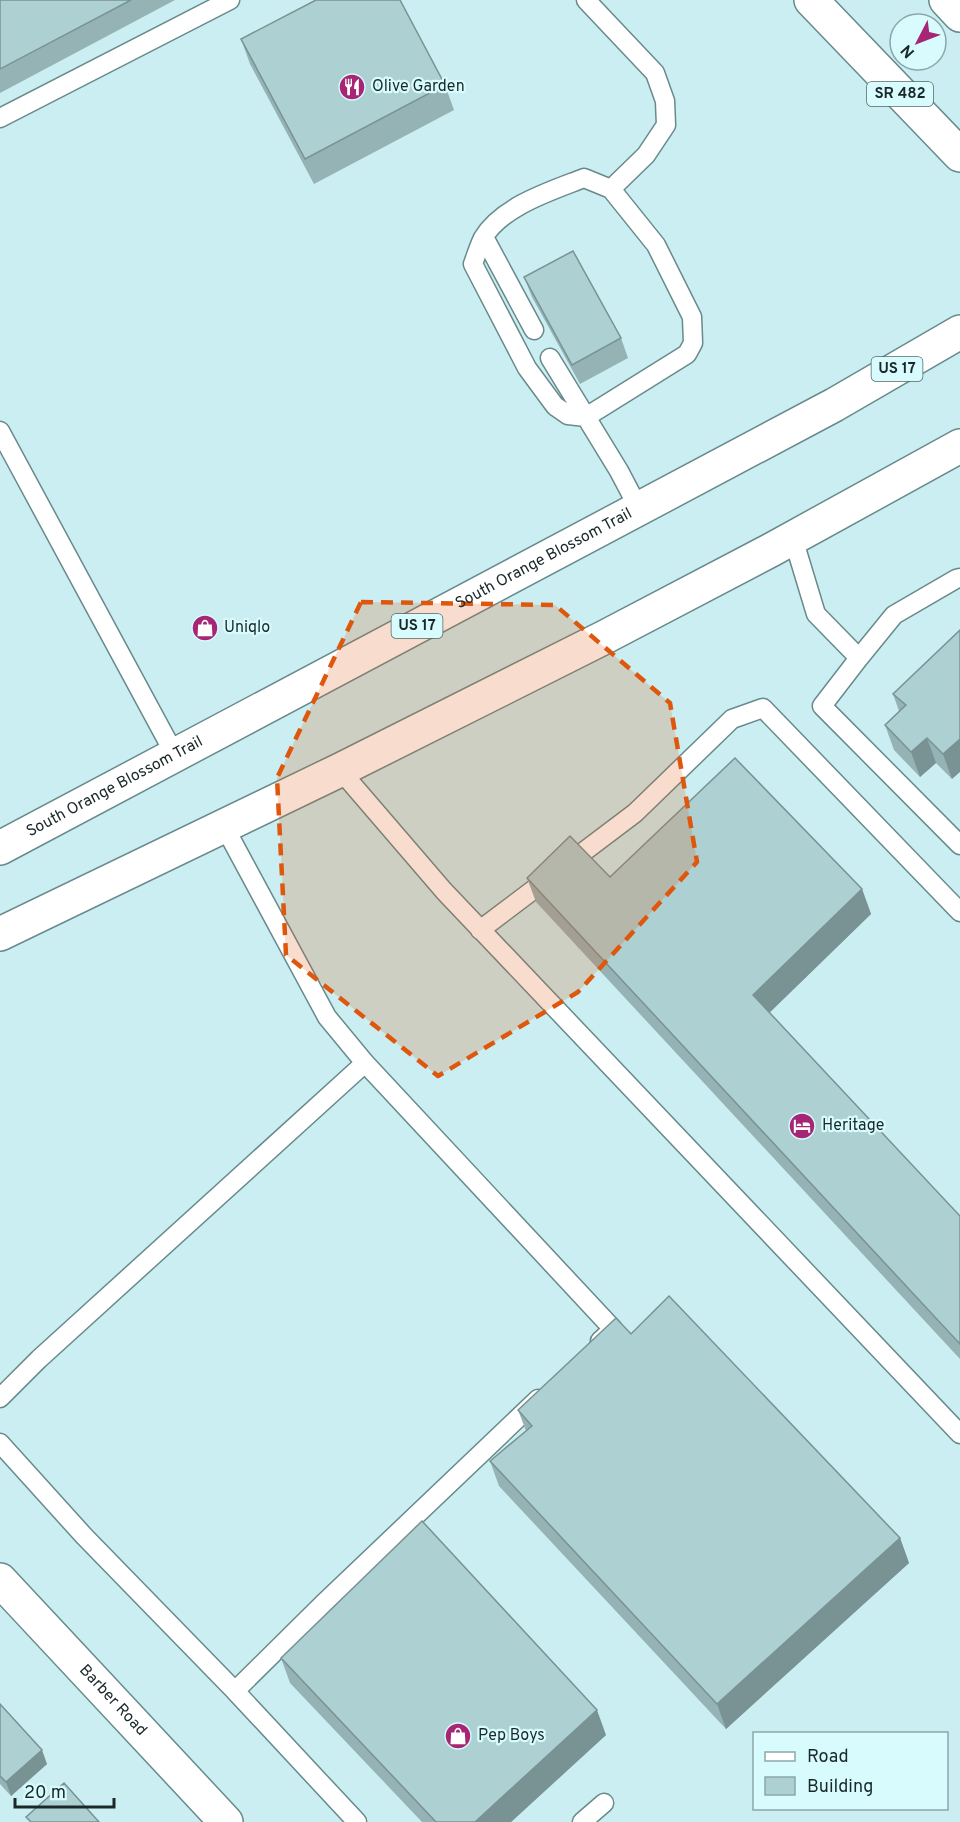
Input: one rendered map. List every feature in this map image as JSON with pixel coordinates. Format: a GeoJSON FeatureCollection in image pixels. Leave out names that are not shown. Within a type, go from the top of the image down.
{"type":"FeatureCollection","features":[{"type":"Feature","properties":{"kind":"main road","name":"SR 482"},"geometry":{"type":"LineString","coordinates":[[811,0],[960,155]]}},
{"type":"Feature","properties":{"kind":"main road"},"geometry":{"type":"LineString","coordinates":[[946,0],[960,15]]}},
{"type":"Feature","properties":{"kind":"main road","name":"South Orange Blossom Trail"},"geometry":{"type":"LineString","coordinates":[[0,848],[834,405],[960,332]]}},
{"type":"Feature","properties":{"kind":"main road"},"geometry":{"type":"LineString","coordinates":[[0,934],[340,770],[605,637],[794,538],[960,446]]}},
{"type":"Feature","properties":{"kind":"main road","name":"Barber Road"},"geometry":{"type":"LineString","coordinates":[[0,1580],[226,1822]]}},
{"type":"Feature","properties":{"kind":"lane"},"geometry":{"type":"LineString","coordinates":[[0,118],[230,0]]}},
{"type":"Feature","properties":{"kind":"lane"},"geometry":{"type":"LineString","coordinates":[[586,0],[655,73],[664,102],[666,125],[646,155],[611,189]]}},
{"type":"Feature","properties":{"kind":"lane"},"geometry":{"type":"LineString","coordinates":[[584,178],[611,189],[656,245],[692,317],[693,343],[687,354],[586,417],[568,415],[555,406],[527,368],[473,264],[484,237],[507,213],[545,193],[584,178]]}},
{"type":"Feature","properties":{"kind":"lane"},"geometry":{"type":"LineString","coordinates":[[484,237],[534,330]]}},
{"type":"Feature","properties":{"kind":"lane"},"geometry":{"type":"LineString","coordinates":[[550,358],[639,509]]}},
{"type":"Feature","properties":{"kind":"lane"},"geometry":{"type":"LineString","coordinates":[[0,431],[175,755]]}},
{"type":"Feature","properties":{"kind":"lane"},"geometry":{"type":"LineString","coordinates":[[794,538],[816,614],[859,658]]}},
{"type":"Feature","properties":{"kind":"lane"},"geometry":{"type":"LineString","coordinates":[[960,578],[894,615],[822,706],[960,844]]}},
{"type":"Feature","properties":{"kind":"lane"},"geometry":{"type":"LineString","coordinates":[[480,930],[635,813],[732,719],[763,708],[960,912]]}},
{"type":"Feature","properties":{"kind":"lane"},"geometry":{"type":"LineString","coordinates":[[340,770],[480,930],[960,1434]]}},
{"type":"Feature","properties":{"kind":"lane"},"geometry":{"type":"LineString","coordinates":[[224,826],[327,1017],[365,1063],[613,1329],[588,1353]]}},
{"type":"Feature","properties":{"kind":"lane"},"geometry":{"type":"LineString","coordinates":[[0,1398],[39,1359],[365,1063]]}},
{"type":"Feature","properties":{"kind":"lane"},"geometry":{"type":"LineString","coordinates":[[236,1691],[324,1603],[554,1384]]}},
{"type":"Feature","properties":{"kind":"lane"},"geometry":{"type":"LineString","coordinates":[[0,1443],[84,1536],[236,1691],[357,1822]]}},
{"type":"Feature","properties":{"kind":"lane"},"geometry":{"type":"LineString","coordinates":[[582,1822],[604,1803]]}},
{"type":"Feature","properties":{"kind":"highlighted area"},"geometry":{"type":"Polygon","coordinates":[[[361,602],[555,605],[670,703],[697,862],[578,992],[438,1076],[286,955],[277,778],[361,602]]]}},
{"type":"Feature","properties":{"kind":"building"},"geometry":{"type":"Polygon","coordinates":[[[0,0],[131,0],[0,69],[0,0]]]}},
{"type":"Feature","properties":{"kind":"building","name":"Olive Garden"},"geometry":{"type":"Polygon","coordinates":[[[316,0],[400,0],[445,85],[305,159],[241,39],[316,0]]]}},
{"type":"Feature","properties":{"kind":"building"},"geometry":{"type":"Polygon","coordinates":[[[573,251],[621,338],[572,365],[524,277],[573,251]]]}},
{"type":"Feature","properties":{"kind":"building"},"geometry":{"type":"Polygon","coordinates":[[[960,630],[960,739],[943,754],[927,738],[911,752],[885,725],[906,705],[893,694],[960,630]]]}},
{"type":"Feature","properties":{"kind":"building","name":"Heritage"},"geometry":{"type":"Polygon","coordinates":[[[735,758],[862,889],[753,995],[960,1216],[960,1344],[527,878],[570,836],[610,877],[735,758]]]}},
{"type":"Feature","properties":{"kind":"building"},"geometry":{"type":"Polygon","coordinates":[[[669,1296],[900,1538],[717,1704],[490,1461],[532,1426],[518,1410],[616,1318],[631,1334],[669,1296]]]}},
{"type":"Feature","properties":{"kind":"building"},"geometry":{"type":"Polygon","coordinates":[[[422,1521],[597,1710],[475,1822],[436,1822],[281,1658],[422,1521]]]}},
{"type":"Feature","properties":{"kind":"building"},"geometry":{"type":"Polygon","coordinates":[[[0,1704],[42,1750],[6,1782],[0,1776],[0,1704]]]}},
{"type":"Feature","properties":{"kind":"building"},"geometry":{"type":"Polygon","coordinates":[[[64,1783],[99,1822],[31,1822],[26,1817],[64,1783]]]}},
{"type":"Feature","properties":{"kind":"place","name":"Olive Garden"},"geometry":{"type":"Point","coordinates":[352,87]}},
{"type":"Feature","properties":{"kind":"place","name":"Uniqlo"},"geometry":{"type":"Point","coordinates":[205,628]}},
{"type":"Feature","properties":{"kind":"place","name":"Heritage"},"geometry":{"type":"Point","coordinates":[802,1126]}},
{"type":"Feature","properties":{"kind":"place","name":"Pep Boys"},"geometry":{"type":"Point","coordinates":[458,1736]}}]}
